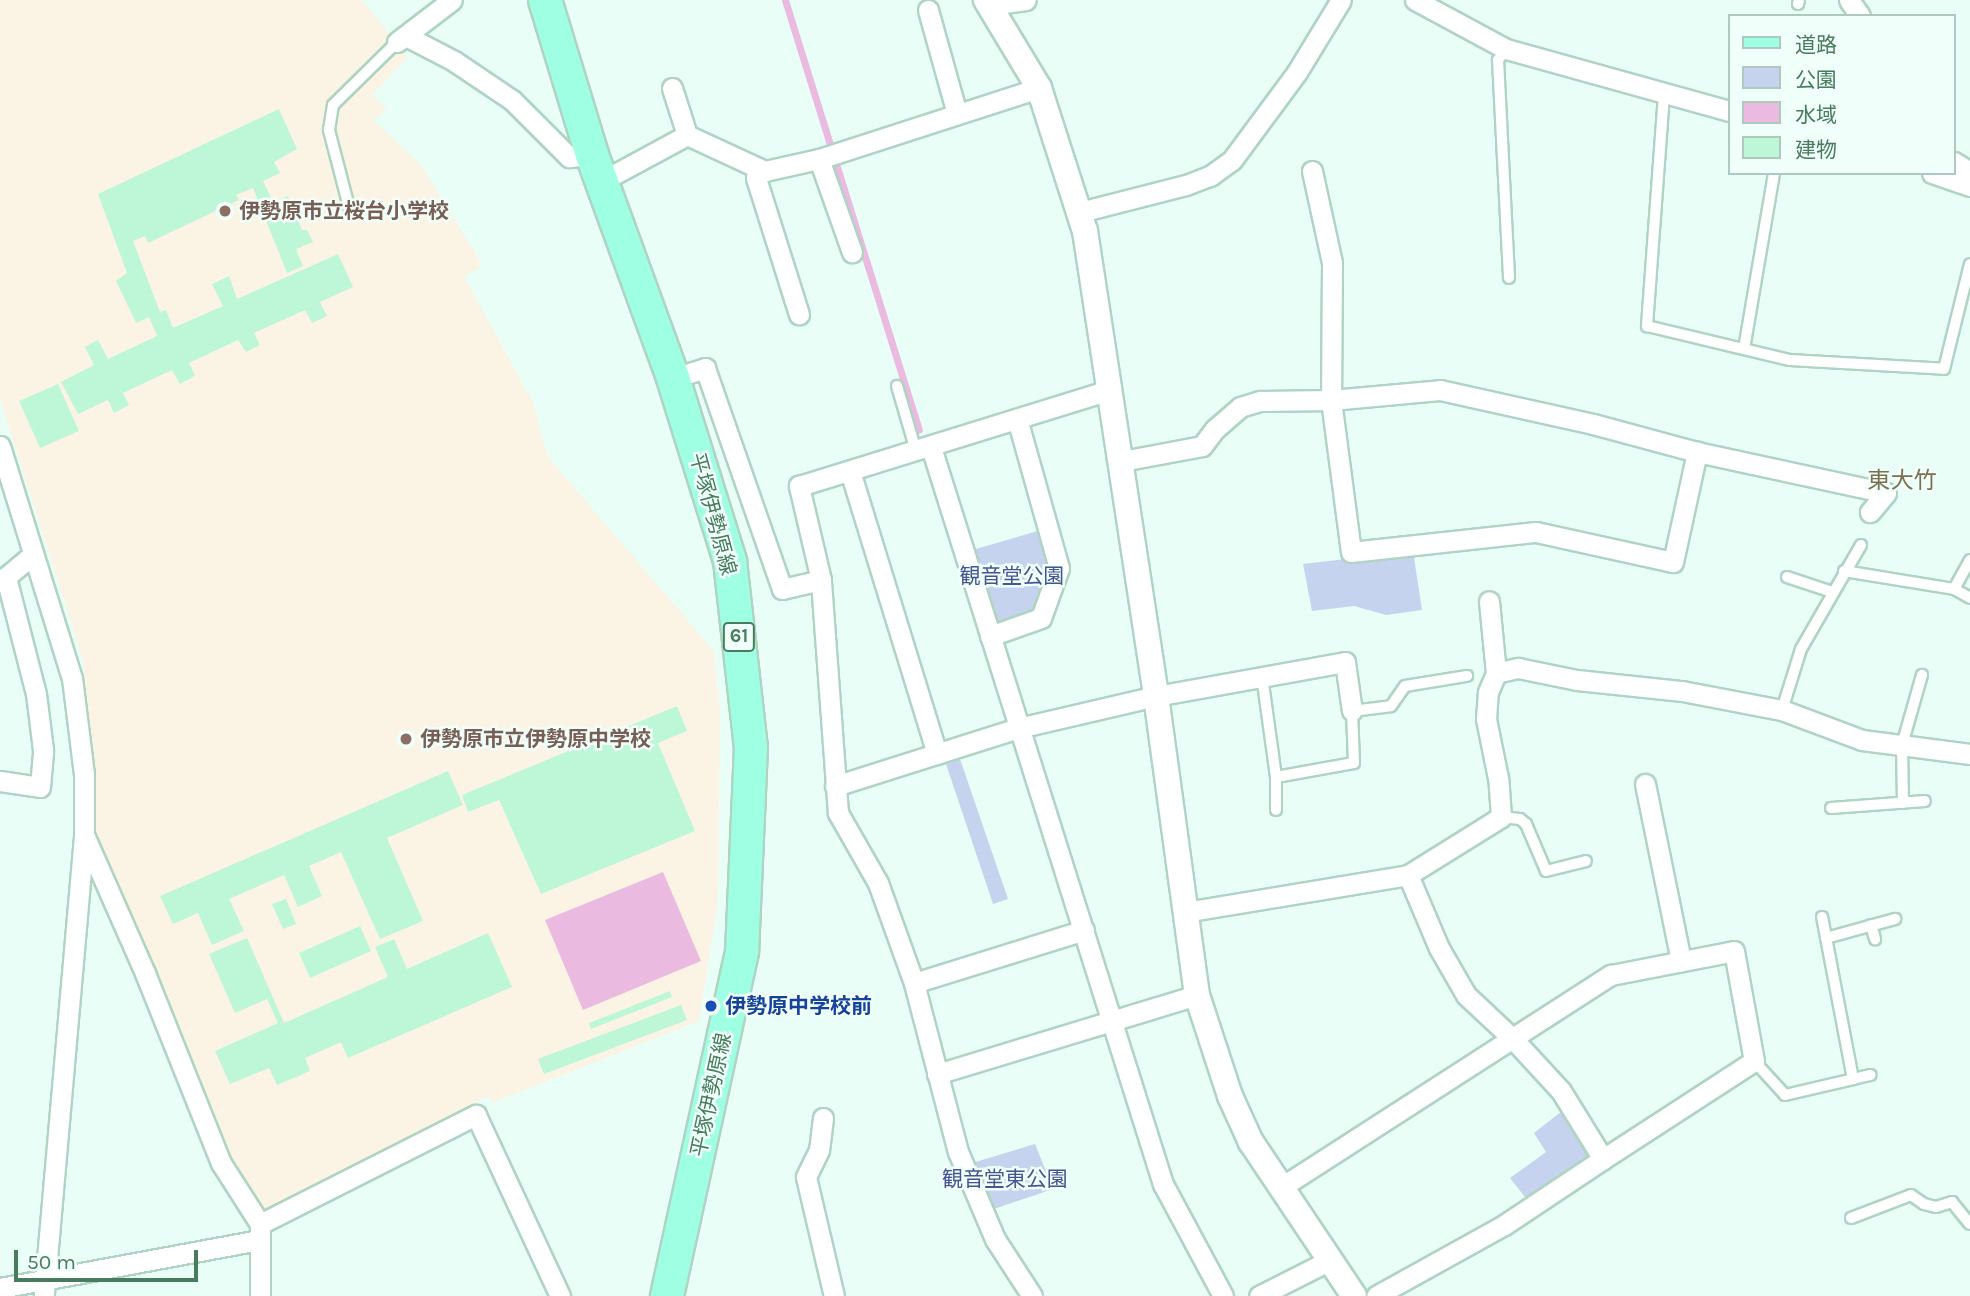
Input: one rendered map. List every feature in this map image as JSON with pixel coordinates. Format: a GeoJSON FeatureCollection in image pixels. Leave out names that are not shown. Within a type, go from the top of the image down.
{"type":"FeatureCollection","features":[{"type":"Feature","properties":{"kind":"main road","name":"平塚伊勢原線"},"geometry":{"type":"LineString","coordinates":[[545,0],[597,168],[673,378],[730,561],[751,747],[742,952],[667,1296]]}},
{"type":"Feature","properties":{"kind":"street"},"geometry":{"type":"LineString","coordinates":[[452,0],[402,39],[454,61],[512,100],[569,157],[597,168],[687,135],[765,172],[819,159],[1040,88]]}},
{"type":"Feature","properties":{"kind":"street"},"geometry":{"type":"LineString","coordinates":[[1026,0],[988,2],[1010,43],[1040,88],[1080,212],[1122,461],[1197,995],[1230,1096],[1251,1142],[1353,1296]]}},
{"type":"Feature","properties":{"kind":"street"},"geometry":{"type":"LineString","coordinates":[[1080,212],[1186,185],[1210,176],[1232,160],[1297,72],[1341,0]]}},
{"type":"Feature","properties":{"kind":"street"},"geometry":{"type":"LineString","coordinates":[[1416,0],[1506,50],[1728,110]]}},
{"type":"Feature","properties":{"kind":"street"},"geometry":{"type":"LineString","coordinates":[[928,10],[957,114]]}},
{"type":"Feature","properties":{"kind":"street"},"geometry":{"type":"LineString","coordinates":[[672,88],[687,135]]}},
{"type":"Feature","properties":{"kind":"street"},"geometry":{"type":"LineString","coordinates":[[819,159],[852,252]]}},
{"type":"Feature","properties":{"kind":"street"},"geometry":{"type":"LineString","coordinates":[[758,168],[756,178],[799,314]]}},
{"type":"Feature","properties":{"kind":"street"},"geometry":{"type":"LineString","coordinates":[[1312,171],[1332,263],[1331,400],[1351,552],[1536,533],[1673,562],[1697,452]]}},
{"type":"Feature","properties":{"kind":"street"},"geometry":{"type":"LineString","coordinates":[[1938,175],[1970,186]]}},
{"type":"Feature","properties":{"kind":"street"},"geometry":{"type":"LineString","coordinates":[[673,378],[705,368],[782,589],[821,580]]}},
{"type":"Feature","properties":{"kind":"street"},"geometry":{"type":"LineString","coordinates":[[1032,1296],[995,1239],[958,1152],[914,982],[878,883],[838,813],[821,580],[799,486],[1110,390]]}},
{"type":"Feature","properties":{"kind":"street"},"geometry":{"type":"LineString","coordinates":[[1122,461],[1202,446],[1215,429],[1240,407],[1260,401],[1331,400],[1440,390],[1592,424],[1697,452],[1886,492],[1870,512]]}},
{"type":"Feature","properties":{"kind":"street"},"geometry":{"type":"LineString","coordinates":[[990,636],[1041,618],[1059,568],[1017,419]]}},
{"type":"Feature","properties":{"kind":"street"},"geometry":{"type":"LineString","coordinates":[[0,446],[72,678],[84,774],[85,836],[44,1289]]}},
{"type":"Feature","properties":{"kind":"street"},"geometry":{"type":"LineString","coordinates":[[924,449],[990,636],[1163,1184],[1223,1296]]}},
{"type":"Feature","properties":{"kind":"street"},"geometry":{"type":"LineString","coordinates":[[850,471],[937,754]]}},
{"type":"Feature","properties":{"kind":"street"},"geometry":{"type":"LineString","coordinates":[[0,781],[40,787],[43,750],[36,694],[6,577],[33,554]]}},
{"type":"Feature","properties":{"kind":"street"},"geometry":{"type":"LineString","coordinates":[[1185,912],[1408,875],[1501,817],[1498,778],[1486,719],[1488,692],[1496,673],[1489,601]]}},
{"type":"Feature","properties":{"kind":"street"},"geometry":{"type":"LineString","coordinates":[[835,786],[1018,728],[1156,696],[1345,662],[1352,711]]}},
{"type":"Feature","properties":{"kind":"street"},"geometry":{"type":"LineString","coordinates":[[1496,673],[1518,668],[1577,680],[1682,691],[1782,710],[1862,740],[1970,754]]}},
{"type":"Feature","properties":{"kind":"street"},"geometry":{"type":"LineString","coordinates":[[1648,788],[1661,832],[1681,961]]}},
{"type":"Feature","properties":{"kind":"street"},"geometry":{"type":"LineString","coordinates":[[85,836],[145,973],[221,1163],[260,1232],[260,1296]]}},
{"type":"Feature","properties":{"kind":"street"},"geometry":{"type":"LineString","coordinates":[[1408,875],[1439,948],[1466,995],[1514,1040],[1561,1091],[1603,1158]]}},
{"type":"Feature","properties":{"kind":"street"},"geometry":{"type":"LineString","coordinates":[[914,982],[1084,930]]}},
{"type":"Feature","properties":{"kind":"street"},"geometry":{"type":"LineString","coordinates":[[1280,1188],[1514,1040],[1611,975],[1734,951],[1754,1061],[1504,1225],[1376,1296]]}},
{"type":"Feature","properties":{"kind":"street"},"geometry":{"type":"LineString","coordinates":[[937,1073],[1197,995]]}},
{"type":"Feature","properties":{"kind":"street"},"geometry":{"type":"LineString","coordinates":[[0,1288],[44,1289],[260,1232],[476,1115],[560,1296]]}},
{"type":"Feature","properties":{"kind":"street"},"geometry":{"type":"LineString","coordinates":[[823,1118],[819,1150],[806,1177],[834,1296]]}},
{"type":"Feature","properties":{"kind":"street"},"geometry":{"type":"LineString","coordinates":[[1259,1296],[1328,1261]]}},
{"type":"Feature","properties":{"kind":"lane"},"geometry":{"type":"LineString","coordinates":[[349,207],[329,130],[333,105],[402,39]]}},
{"type":"Feature","properties":{"kind":"lane"},"geometry":{"type":"LineString","coordinates":[[1506,50],[1498,60],[1509,278]]}},
{"type":"Feature","properties":{"kind":"lane"},"geometry":{"type":"LineString","coordinates":[[1664,94],[1647,326],[1790,360],[1944,369],[1970,264]]}},
{"type":"Feature","properties":{"kind":"lane"},"geometry":{"type":"LineString","coordinates":[[1744,349],[1774,175]]}},
{"type":"Feature","properties":{"kind":"lane"},"geometry":{"type":"LineString","coordinates":[[897,386],[924,449]]}},
{"type":"Feature","properties":{"kind":"lane"},"geometry":{"type":"LineString","coordinates":[[1782,710],[1801,649],[1861,545]]}},
{"type":"Feature","properties":{"kind":"lane"},"geometry":{"type":"LineString","coordinates":[[1954,589],[1970,560]]}},
{"type":"Feature","properties":{"kind":"lane"},"geometry":{"type":"LineString","coordinates":[[1844,571],[1954,589],[1970,598]]}},
{"type":"Feature","properties":{"kind":"lane"},"geometry":{"type":"LineString","coordinates":[[1787,577],[1832,592]]}},
{"type":"Feature","properties":{"kind":"lane"},"geometry":{"type":"LineString","coordinates":[[1903,803],[1902,746],[1922,675]]}},
{"type":"Feature","properties":{"kind":"lane"},"geometry":{"type":"LineString","coordinates":[[1261,676],[1276,777],[1276,810]]}},
{"type":"Feature","properties":{"kind":"lane"},"geometry":{"type":"LineString","coordinates":[[1276,777],[1354,763],[1352,711],[1391,706],[1405,686],[1467,676]]}},
{"type":"Feature","properties":{"kind":"lane"},"geometry":{"type":"LineString","coordinates":[[1831,808],[1925,802]]}},
{"type":"Feature","properties":{"kind":"lane"},"geometry":{"type":"LineString","coordinates":[[1501,817],[1520,819],[1526,824],[1546,871],[1586,861]]}},
{"type":"Feature","properties":{"kind":"lane"},"geometry":{"type":"LineString","coordinates":[[1822,917],[1853,1079]]}},
{"type":"Feature","properties":{"kind":"lane"},"geometry":{"type":"LineString","coordinates":[[1826,938],[1895,919]]}},
{"type":"Feature","properties":{"kind":"lane"},"geometry":{"type":"LineString","coordinates":[[1871,925],[1875,939]]}},
{"type":"Feature","properties":{"kind":"lane"},"geometry":{"type":"LineString","coordinates":[[1754,1061],[1785,1095],[1871,1075]]}},
{"type":"Feature","properties":{"kind":"lane"},"geometry":{"type":"LineString","coordinates":[[1851,1218],[1911,1195],[1924,1204],[1936,1207],[1952,1202],[1970,1224]]}},
{"type":"Feature","properties":{"kind":"shaded area","name":"伊勢原市立伊勢原中学校"},"geometry":{"type":"Polygon","coordinates":[[[0,0],[362,0],[408,57],[372,95],[387,110],[373,120],[420,164],[479,259],[480,268],[464,276],[533,403],[548,457],[714,651],[720,709],[718,903],[699,1021],[492,1103],[488,1096],[279,1209],[267,1211],[254,1203],[233,1171],[93,835],[94,770],[83,660],[0,399],[0,0]]]}},
{"type":"Feature","properties":{"kind":"green space","name":"観音堂公園"},"geometry":{"type":"Polygon","coordinates":[[[1041,530],[1052,564],[1036,614],[1000,624],[991,621],[969,551],[1041,530]]]}},
{"type":"Feature","properties":{"kind":"green space"},"geometry":{"type":"Polygon","coordinates":[[[1413,551],[1422,610],[1386,615],[1354,606],[1312,611],[1303,564],[1413,551]]]}},
{"type":"Feature","properties":{"kind":"green space"},"geometry":{"type":"Polygon","coordinates":[[[960,759],[1008,899],[993,904],[946,764],[960,759]]]}},
{"type":"Feature","properties":{"kind":"green space"},"geometry":{"type":"Polygon","coordinates":[[[1562,1111],[1589,1158],[1528,1201],[1510,1178],[1546,1152],[1534,1133],[1562,1111]]]}},
{"type":"Feature","properties":{"kind":"green space","name":"観音堂東公園"},"geometry":{"type":"Polygon","coordinates":[[[1035,1144],[1053,1189],[991,1210],[972,1163],[1035,1144]]]}},
{"type":"Feature","properties":{"kind":"water"},"geometry":{"type":"Polygon","coordinates":[[[663,872],[701,961],[583,1010],[545,920],[663,872]]]}},
{"type":"Feature","properties":{"kind":"building"},"geometry":{"type":"Polygon","coordinates":[[[279,109],[297,149],[274,162],[280,173],[263,181],[273,202],[288,196],[302,230],[307,230],[313,242],[296,249],[303,266],[287,273],[253,188],[236,195],[239,200],[148,243],[145,236],[133,241],[160,312],[166,310],[173,328],[223,306],[212,284],[229,276],[237,299],[338,254],[353,287],[320,302],[327,316],[312,323],[305,310],[254,333],[260,345],[246,352],[238,340],[189,363],[195,376],[180,384],[172,370],[123,393],[129,405],[114,413],[108,400],[78,414],[61,382],[94,365],[85,347],[98,340],[108,359],[157,336],[149,317],[136,323],[116,281],[127,273],[98,194],[279,109]]]}},
{"type":"Feature","properties":{"kind":"building"},"geometry":{"type":"Polygon","coordinates":[[[58,384],[79,431],[40,448],[19,401],[58,384]]]}},
{"type":"Feature","properties":{"kind":"building"},"geometry":{"type":"Polygon","coordinates":[[[677,706],[687,731],[658,743],[695,831],[541,894],[499,800],[468,812],[462,795],[677,706]]]}},
{"type":"Feature","properties":{"kind":"building"},"geometry":{"type":"Polygon","coordinates":[[[448,771],[463,805],[387,838],[423,921],[380,939],[341,852],[309,866],[322,896],[298,907],[284,875],[229,899],[244,931],[212,945],[198,913],[173,924],[160,896],[448,771]]]}},
{"type":"Feature","properties":{"kind":"building"},"geometry":{"type":"Polygon","coordinates":[[[286,899],[296,924],[283,929],[272,904],[286,899]]]}},
{"type":"Feature","properties":{"kind":"building"},"geometry":{"type":"Polygon","coordinates":[[[360,926],[371,951],[310,978],[299,953],[360,926]]]}},
{"type":"Feature","properties":{"kind":"building"},"geometry":{"type":"Polygon","coordinates":[[[488,933],[512,987],[348,1058],[341,1042],[305,1058],[310,1071],[277,1085],[269,1068],[230,1084],[215,1051],[278,1023],[267,999],[235,1013],[209,954],[247,938],[284,1023],[388,977],[375,947],[394,939],[407,969],[488,933]]]}},
{"type":"Feature","properties":{"kind":"building"},"geometry":{"type":"Polygon","coordinates":[[[670,991],[672,997],[591,1029],[589,1023],[670,991]]]}},
{"type":"Feature","properties":{"kind":"building"},"geometry":{"type":"Polygon","coordinates":[[[681,1005],[687,1020],[544,1074],[538,1059],[681,1005]]]}},
{"type":"Feature","properties":{"kind":"waterway"},"geometry":{"type":"LineString","coordinates":[[785,0],[919,430]]}},
{"type":"Feature","properties":{"kind":"place","name":"伊勢原市立桜台小学校"},"geometry":{"type":"Point","coordinates":[225,211]}},
{"type":"Feature","properties":{"kind":"place","name":"伊勢原市立伊勢原中学校"},"geometry":{"type":"Point","coordinates":[406,739]}},
{"type":"Feature","properties":{"kind":"place","name":"伊勢原中学校前"},"geometry":{"type":"Point","coordinates":[711,1006]}},
{"type":"Feature","properties":{"kind":"district","name":"東大竹"},"geometry":{"type":"Point","coordinates":[1902,481]}}]}
